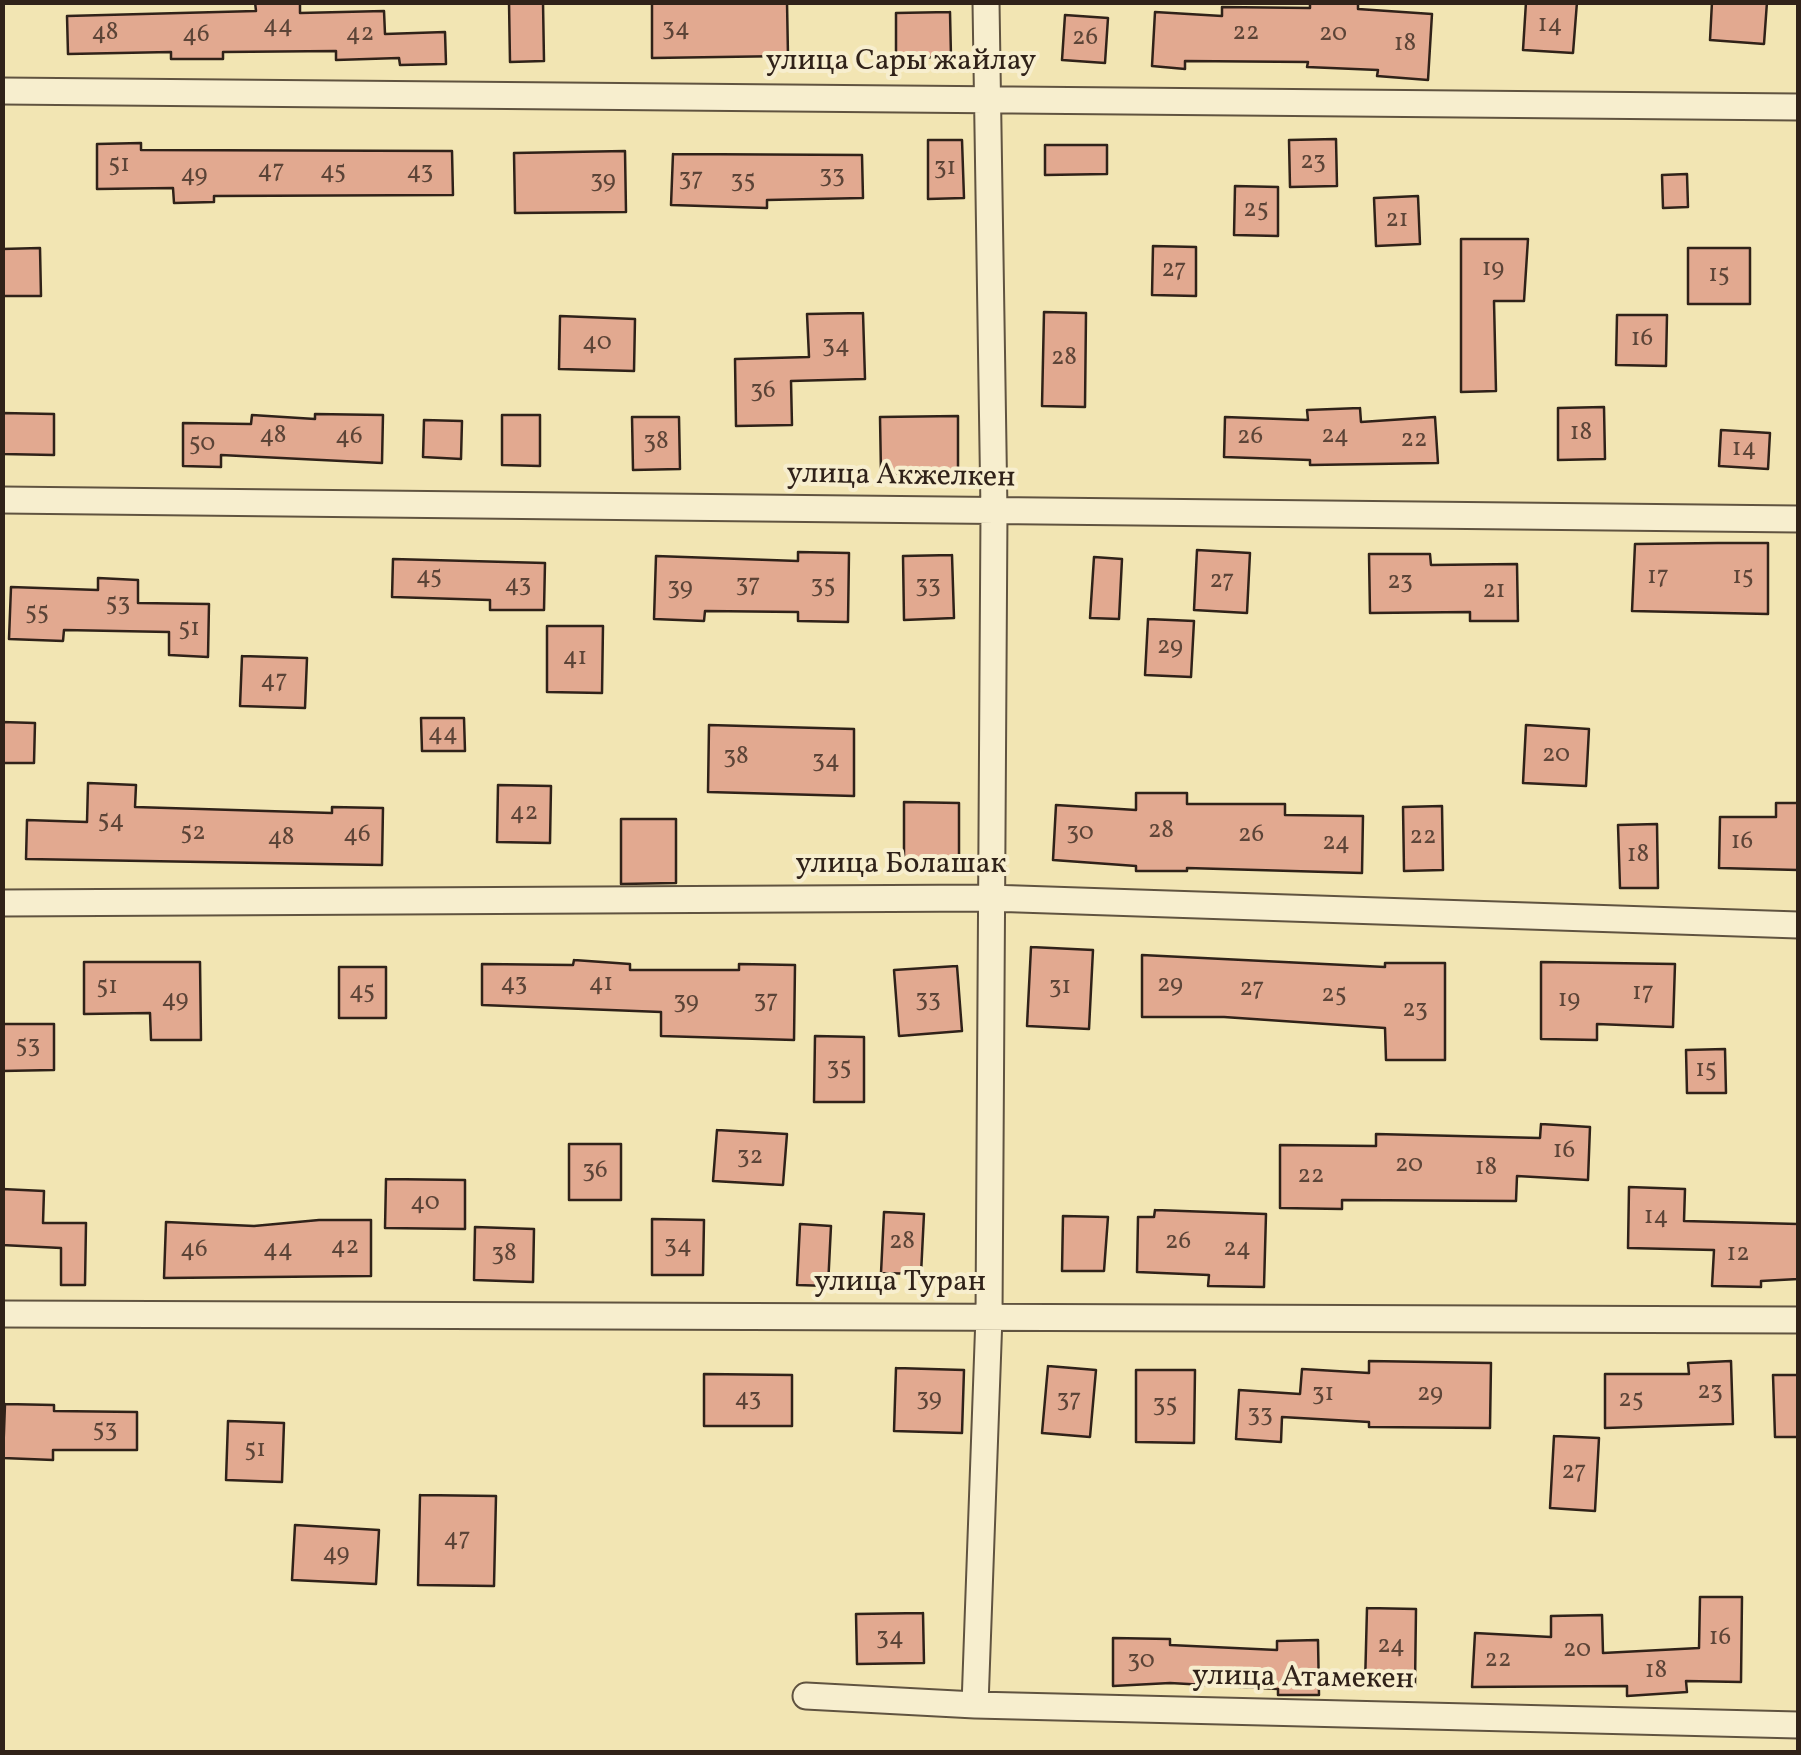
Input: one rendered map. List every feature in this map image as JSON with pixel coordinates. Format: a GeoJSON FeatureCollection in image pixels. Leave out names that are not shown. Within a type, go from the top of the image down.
{"type":"FeatureCollection","features":[{"type":"Feature","properties":{"kind":"street"},"geometry":{"type":"LineString","coordinates":[[975,1705],[988,1316],[994,511],[986,2]]}},
{"type":"Feature","properties":{"kind":"street","name":"улица Сары жайлау"},"geometry":{"type":"LineString","coordinates":[[2,91],[988,96],[1798,106]]}},
{"type":"Feature","properties":{"kind":"street","name":"улица Акжелкен"},"geometry":{"type":"LineString","coordinates":[[2,500],[1798,519]]}},
{"type":"Feature","properties":{"kind":"street","name":"улица Болашак"},"geometry":{"type":"LineString","coordinates":[[2,903],[990,898],[1798,925]]}},
{"type":"Feature","properties":{"kind":"street","name":"улица Туран"},"geometry":{"type":"LineString","coordinates":[[2,1314],[1798,1320]]}},
{"type":"Feature","properties":{"kind":"street","name":"улица Атамекен"},"geometry":{"type":"LineString","coordinates":[[806,1696],[975,1705],[1798,1725]]}},
{"type":"Feature","properties":{"kind":"building"},"geometry":{"type":"Polygon","coordinates":[[[255,2],[300,2],[300,13],[384,11],[385,34],[445,32],[446,64],[400,65],[399,58],[336,60],[336,51],[223,52],[223,59],[171,59],[171,52],[68,54],[67,16],[256,11],[255,2]]]}},
{"type":"Feature","properties":{"kind":"building"},"geometry":{"type":"Polygon","coordinates":[[[509,2],[543,2],[544,61],[510,62],[509,2]]]}},
{"type":"Feature","properties":{"kind":"building"},"geometry":{"type":"Polygon","coordinates":[[[652,2],[787,2],[788,56],[652,58],[652,2]]]}},
{"type":"Feature","properties":{"kind":"building"},"geometry":{"type":"Polygon","coordinates":[[[1310,2],[1358,2],[1358,9],[1432,14],[1428,80],[1377,76],[1378,70],[1307,67],[1308,62],[1185,61],[1185,69],[1152,66],[1155,12],[1222,16],[1222,7],[1310,8],[1310,2]]]}},
{"type":"Feature","properties":{"kind":"building"},"geometry":{"type":"Polygon","coordinates":[[[1526,2],[1577,2],[1573,53],[1523,50],[1526,2]]]}},
{"type":"Feature","properties":{"kind":"building"},"geometry":{"type":"Polygon","coordinates":[[[1712,2],[1767,2],[1764,44],[1710,40],[1712,2]]]}},
{"type":"Feature","properties":{"kind":"building"},"geometry":{"type":"Polygon","coordinates":[[[950,12],[951,57],[896,58],[896,13],[950,12]]]}},
{"type":"Feature","properties":{"kind":"building"},"geometry":{"type":"Polygon","coordinates":[[[1065,15],[1108,18],[1105,63],[1062,60],[1065,15]]]}},
{"type":"Feature","properties":{"kind":"building"},"geometry":{"type":"Polygon","coordinates":[[[1336,139],[1337,186],[1290,187],[1289,140],[1336,139]]]}},
{"type":"Feature","properties":{"kind":"building"},"geometry":{"type":"Polygon","coordinates":[[[928,140],[962,140],[964,198],[928,199],[928,140]]]}},
{"type":"Feature","properties":{"kind":"building"},"geometry":{"type":"Polygon","coordinates":[[[141,143],[141,150],[452,151],[453,195],[214,196],[214,202],[174,203],[173,188],[97,189],[97,144],[141,143]]]}},
{"type":"Feature","properties":{"kind":"building"},"geometry":{"type":"Polygon","coordinates":[[[1045,145],[1107,145],[1107,174],[1045,175],[1045,145]]]}},
{"type":"Feature","properties":{"kind":"building"},"geometry":{"type":"Polygon","coordinates":[[[625,151],[626,212],[515,213],[514,153],[625,151]]]}},
{"type":"Feature","properties":{"kind":"building"},"geometry":{"type":"Polygon","coordinates":[[[673,154],[862,155],[863,198],[767,200],[767,208],[671,205],[673,154]]]}},
{"type":"Feature","properties":{"kind":"building"},"geometry":{"type":"Polygon","coordinates":[[[1687,174],[1688,207],[1663,208],[1662,175],[1687,174]]]}},
{"type":"Feature","properties":{"kind":"building"},"geometry":{"type":"Polygon","coordinates":[[[1235,186],[1278,187],[1278,236],[1234,235],[1235,186]]]}},
{"type":"Feature","properties":{"kind":"building"},"geometry":{"type":"Polygon","coordinates":[[[1418,196],[1420,244],[1376,246],[1374,198],[1418,196]]]}},
{"type":"Feature","properties":{"kind":"building"},"geometry":{"type":"Polygon","coordinates":[[[1461,239],[1528,239],[1524,301],[1494,301],[1496,391],[1461,392],[1461,239]]]}},
{"type":"Feature","properties":{"kind":"building"},"geometry":{"type":"Polygon","coordinates":[[[1153,246],[1196,247],[1196,296],[1152,295],[1153,246]]]}},
{"type":"Feature","properties":{"kind":"building"},"geometry":{"type":"Polygon","coordinates":[[[40,248],[41,296],[2,296],[2,249],[40,248]]]}},
{"type":"Feature","properties":{"kind":"building"},"geometry":{"type":"Polygon","coordinates":[[[1688,248],[1750,248],[1750,304],[1688,304],[1688,248]]]}},
{"type":"Feature","properties":{"kind":"building"},"geometry":{"type":"Polygon","coordinates":[[[1044,312],[1086,313],[1085,407],[1042,406],[1044,312]]]}},
{"type":"Feature","properties":{"kind":"building"},"geometry":{"type":"Polygon","coordinates":[[[863,313],[865,379],[791,381],[792,425],[736,426],[735,359],[809,357],[807,314],[863,313]]]}},
{"type":"Feature","properties":{"kind":"building"},"geometry":{"type":"Polygon","coordinates":[[[1617,315],[1667,315],[1666,366],[1616,365],[1617,315]]]}},
{"type":"Feature","properties":{"kind":"building"},"geometry":{"type":"Polygon","coordinates":[[[560,316],[635,319],[634,371],[559,369],[560,316]]]}},
{"type":"Feature","properties":{"kind":"building"},"geometry":{"type":"Polygon","coordinates":[[[1604,407],[1605,459],[1558,460],[1558,408],[1604,407]]]}},
{"type":"Feature","properties":{"kind":"building"},"geometry":{"type":"Polygon","coordinates":[[[1360,408],[1361,422],[1435,417],[1438,463],[1310,465],[1310,460],[1224,457],[1225,417],[1308,420],[1307,410],[1360,408]]]}},
{"type":"Feature","properties":{"kind":"building"},"geometry":{"type":"Polygon","coordinates":[[[2,413],[54,414],[54,455],[2,454],[2,413]]]}},
{"type":"Feature","properties":{"kind":"building"},"geometry":{"type":"Polygon","coordinates":[[[315,414],[383,415],[382,463],[221,455],[221,467],[183,466],[183,423],[251,424],[252,415],[315,419],[315,414]]]}},
{"type":"Feature","properties":{"kind":"building"},"geometry":{"type":"Polygon","coordinates":[[[502,415],[540,415],[540,466],[502,465],[502,415]]]}},
{"type":"Feature","properties":{"kind":"building"},"geometry":{"type":"Polygon","coordinates":[[[958,416],[958,474],[881,474],[880,417],[958,416]]]}},
{"type":"Feature","properties":{"kind":"building"},"geometry":{"type":"Polygon","coordinates":[[[632,417],[679,417],[680,469],[633,470],[632,417]]]}},
{"type":"Feature","properties":{"kind":"building"},"geometry":{"type":"Polygon","coordinates":[[[424,420],[462,421],[461,459],[423,457],[424,420]]]}},
{"type":"Feature","properties":{"kind":"building"},"geometry":{"type":"Polygon","coordinates":[[[1721,430],[1770,433],[1768,469],[1719,466],[1721,430]]]}},
{"type":"Feature","properties":{"kind":"building"},"geometry":{"type":"Polygon","coordinates":[[[1768,543],[1768,614],[1632,611],[1635,544],[1768,543]]]}},
{"type":"Feature","properties":{"kind":"building"},"geometry":{"type":"Polygon","coordinates":[[[1197,550],[1250,553],[1247,613],[1194,610],[1197,550]]]}},
{"type":"Feature","properties":{"kind":"building"},"geometry":{"type":"Polygon","coordinates":[[[798,552],[849,553],[848,622],[798,621],[798,612],[705,611],[704,621],[654,619],[656,556],[798,561],[798,552]]]}},
{"type":"Feature","properties":{"kind":"building"},"geometry":{"type":"Polygon","coordinates":[[[1369,554],[1430,554],[1431,565],[1517,564],[1518,621],[1470,621],[1470,612],[1370,613],[1369,554]]]}},
{"type":"Feature","properties":{"kind":"building"},"geometry":{"type":"Polygon","coordinates":[[[952,555],[954,618],[904,620],[903,556],[952,555]]]}},
{"type":"Feature","properties":{"kind":"building"},"geometry":{"type":"Polygon","coordinates":[[[1094,557],[1122,559],[1119,619],[1090,618],[1094,557]]]}},
{"type":"Feature","properties":{"kind":"building"},"geometry":{"type":"Polygon","coordinates":[[[393,559],[545,563],[544,610],[490,610],[490,600],[392,597],[393,559]]]}},
{"type":"Feature","properties":{"kind":"building"},"geometry":{"type":"Polygon","coordinates":[[[98,578],[138,580],[138,603],[209,604],[208,657],[169,655],[169,632],[64,630],[63,641],[9,639],[11,587],[98,590],[98,578]]]}},
{"type":"Feature","properties":{"kind":"building"},"geometry":{"type":"Polygon","coordinates":[[[1148,619],[1194,621],[1191,677],[1145,675],[1148,619]]]}},
{"type":"Feature","properties":{"kind":"building"},"geometry":{"type":"Polygon","coordinates":[[[547,626],[603,626],[602,693],[547,692],[547,626]]]}},
{"type":"Feature","properties":{"kind":"building"},"geometry":{"type":"Polygon","coordinates":[[[242,656],[307,658],[305,708],[240,706],[242,656]]]}},
{"type":"Feature","properties":{"kind":"building"},"geometry":{"type":"Polygon","coordinates":[[[421,718],[464,718],[465,751],[422,751],[421,718]]]}},
{"type":"Feature","properties":{"kind":"building"},"geometry":{"type":"Polygon","coordinates":[[[2,722],[35,723],[34,763],[2,763],[2,722]]]}},
{"type":"Feature","properties":{"kind":"building"},"geometry":{"type":"Polygon","coordinates":[[[709,725],[854,729],[854,796],[708,792],[709,725]]]}},
{"type":"Feature","properties":{"kind":"building"},"geometry":{"type":"Polygon","coordinates":[[[1526,725],[1589,729],[1586,786],[1523,783],[1526,725]]]}},
{"type":"Feature","properties":{"kind":"building"},"geometry":{"type":"Polygon","coordinates":[[[88,783],[136,785],[135,807],[332,813],[332,807],[383,808],[382,865],[26,859],[27,820],[87,822],[88,783]]]}},
{"type":"Feature","properties":{"kind":"building"},"geometry":{"type":"Polygon","coordinates":[[[498,785],[551,786],[550,843],[497,842],[498,785]]]}},
{"type":"Feature","properties":{"kind":"building"},"geometry":{"type":"Polygon","coordinates":[[[1136,793],[1187,793],[1187,804],[1285,804],[1285,815],[1363,816],[1362,873],[1187,868],[1136,871],[1136,866],[1053,860],[1056,805],[1136,810],[1136,793]]]}},
{"type":"Feature","properties":{"kind":"building"},"geometry":{"type":"Polygon","coordinates":[[[904,802],[959,803],[959,870],[904,869],[904,802]]]}},
{"type":"Feature","properties":{"kind":"building"},"geometry":{"type":"Polygon","coordinates":[[[1776,803],[1798,803],[1798,870],[1719,868],[1720,817],[1776,817],[1776,803]]]}},
{"type":"Feature","properties":{"kind":"building"},"geometry":{"type":"Polygon","coordinates":[[[1442,806],[1443,870],[1404,871],[1403,807],[1442,806]]]}},
{"type":"Feature","properties":{"kind":"building"},"geometry":{"type":"Polygon","coordinates":[[[621,819],[676,819],[676,883],[621,884],[621,819]]]}},
{"type":"Feature","properties":{"kind":"building"},"geometry":{"type":"Polygon","coordinates":[[[1657,824],[1658,888],[1620,888],[1618,825],[1657,824]]]}},
{"type":"Feature","properties":{"kind":"building"},"geometry":{"type":"Polygon","coordinates":[[[1031,947],[1093,950],[1089,1029],[1027,1026],[1031,947]]]}},
{"type":"Feature","properties":{"kind":"building"},"geometry":{"type":"Polygon","coordinates":[[[1142,955],[1385,967],[1385,963],[1445,963],[1445,1060],[1386,1060],[1385,1028],[1224,1017],[1142,1017],[1142,955]]]}},
{"type":"Feature","properties":{"kind":"building"},"geometry":{"type":"Polygon","coordinates":[[[574,960],[630,964],[630,970],[739,970],[739,964],[795,965],[794,1040],[661,1036],[661,1012],[482,1005],[482,964],[573,965],[574,960]]]}},
{"type":"Feature","properties":{"kind":"building"},"geometry":{"type":"Polygon","coordinates":[[[84,962],[200,962],[201,1040],[151,1040],[150,1013],[84,1014],[84,962]]]}},
{"type":"Feature","properties":{"kind":"building"},"geometry":{"type":"Polygon","coordinates":[[[1541,962],[1675,964],[1673,1027],[1597,1024],[1597,1040],[1541,1039],[1541,962]]]}},
{"type":"Feature","properties":{"kind":"building"},"geometry":{"type":"Polygon","coordinates":[[[957,966],[962,1031],[899,1036],[894,970],[957,966]]]}},
{"type":"Feature","properties":{"kind":"building"},"geometry":{"type":"Polygon","coordinates":[[[339,967],[386,967],[386,1018],[339,1018],[339,967]]]}},
{"type":"Feature","properties":{"kind":"building"},"geometry":{"type":"Polygon","coordinates":[[[2,1024],[54,1024],[54,1070],[2,1071],[2,1024]]]}},
{"type":"Feature","properties":{"kind":"building"},"geometry":{"type":"Polygon","coordinates":[[[815,1036],[864,1037],[864,1102],[814,1102],[815,1036]]]}},
{"type":"Feature","properties":{"kind":"building"},"geometry":{"type":"Polygon","coordinates":[[[1725,1049],[1726,1093],[1687,1093],[1686,1050],[1725,1049]]]}},
{"type":"Feature","properties":{"kind":"building"},"geometry":{"type":"Polygon","coordinates":[[[1541,1124],[1590,1127],[1588,1180],[1517,1176],[1516,1201],[1342,1200],[1342,1209],[1280,1208],[1280,1145],[1376,1146],[1376,1134],[1540,1138],[1541,1124]]]}},
{"type":"Feature","properties":{"kind":"building"},"geometry":{"type":"Polygon","coordinates":[[[717,1130],[787,1134],[783,1185],[713,1181],[717,1130]]]}},
{"type":"Feature","properties":{"kind":"building"},"geometry":{"type":"Polygon","coordinates":[[[569,1144],[621,1144],[621,1200],[569,1200],[569,1144]]]}},
{"type":"Feature","properties":{"kind":"building"},"geometry":{"type":"Polygon","coordinates":[[[386,1179],[465,1180],[465,1229],[385,1228],[386,1179]]]}},
{"type":"Feature","properties":{"kind":"building"},"geometry":{"type":"Polygon","coordinates":[[[1629,1187],[1685,1189],[1684,1221],[1798,1224],[1798,1279],[1761,1281],[1761,1287],[1712,1286],[1714,1250],[1628,1248],[1629,1187]]]}},
{"type":"Feature","properties":{"kind":"building"},"geometry":{"type":"Polygon","coordinates":[[[2,1189],[44,1191],[43,1223],[86,1223],[85,1285],[61,1285],[61,1248],[2,1245],[2,1189]]]}},
{"type":"Feature","properties":{"kind":"building"},"geometry":{"type":"Polygon","coordinates":[[[1155,1210],[1266,1214],[1264,1287],[1208,1286],[1209,1275],[1137,1272],[1138,1217],[1154,1217],[1155,1210]]]}},
{"type":"Feature","properties":{"kind":"building"},"geometry":{"type":"Polygon","coordinates":[[[884,1212],[924,1214],[921,1274],[881,1273],[884,1212]]]}},
{"type":"Feature","properties":{"kind":"building"},"geometry":{"type":"Polygon","coordinates":[[[1063,1216],[1108,1217],[1104,1271],[1062,1271],[1063,1216]]]}},
{"type":"Feature","properties":{"kind":"building"},"geometry":{"type":"Polygon","coordinates":[[[652,1219],[704,1220],[703,1275],[652,1275],[652,1219]]]}},
{"type":"Feature","properties":{"kind":"building"},"geometry":{"type":"Polygon","coordinates":[[[371,1220],[371,1276],[164,1278],[166,1222],[254,1226],[371,1220]]]}},
{"type":"Feature","properties":{"kind":"building"},"geometry":{"type":"Polygon","coordinates":[[[800,1224],[831,1226],[828,1286],[797,1285],[800,1224]]]}},
{"type":"Feature","properties":{"kind":"building"},"geometry":{"type":"Polygon","coordinates":[[[475,1227],[534,1229],[533,1282],[474,1280],[475,1227]]]}},
{"type":"Feature","properties":{"kind":"building"},"geometry":{"type":"Polygon","coordinates":[[[1369,1361],[1491,1363],[1490,1428],[1369,1427],[1369,1422],[1282,1417],[1281,1442],[1236,1439],[1239,1390],[1300,1394],[1302,1369],[1369,1373],[1369,1361]]]}},
{"type":"Feature","properties":{"kind":"building"},"geometry":{"type":"Polygon","coordinates":[[[1731,1361],[1733,1424],[1605,1428],[1605,1374],[1689,1374],[1688,1363],[1731,1361]]]}},
{"type":"Feature","properties":{"kind":"building"},"geometry":{"type":"Polygon","coordinates":[[[1048,1366],[1096,1370],[1090,1437],[1042,1433],[1048,1366]]]}},
{"type":"Feature","properties":{"kind":"building"},"geometry":{"type":"Polygon","coordinates":[[[896,1368],[964,1370],[962,1433],[894,1431],[896,1368]]]}},
{"type":"Feature","properties":{"kind":"building"},"geometry":{"type":"Polygon","coordinates":[[[1136,1370],[1195,1370],[1194,1443],[1136,1442],[1136,1370]]]}},
{"type":"Feature","properties":{"kind":"building"},"geometry":{"type":"Polygon","coordinates":[[[704,1374],[792,1375],[792,1426],[704,1426],[704,1374]]]}},
{"type":"Feature","properties":{"kind":"building"},"geometry":{"type":"Polygon","coordinates":[[[1773,1375],[1798,1375],[1798,1437],[1775,1437],[1773,1375]]]}},
{"type":"Feature","properties":{"kind":"building"},"geometry":{"type":"Polygon","coordinates":[[[5,1404],[54,1405],[54,1411],[137,1412],[137,1450],[53,1450],[53,1460],[3,1458],[5,1404]]]}},
{"type":"Feature","properties":{"kind":"building"},"geometry":{"type":"Polygon","coordinates":[[[228,1421],[284,1423],[282,1482],[226,1480],[228,1421]]]}},
{"type":"Feature","properties":{"kind":"building"},"geometry":{"type":"Polygon","coordinates":[[[1554,1436],[1599,1438],[1595,1511],[1550,1508],[1554,1436]]]}},
{"type":"Feature","properties":{"kind":"building"},"geometry":{"type":"Polygon","coordinates":[[[420,1495],[496,1496],[494,1586],[418,1585],[420,1495]]]}},
{"type":"Feature","properties":{"kind":"building"},"geometry":{"type":"Polygon","coordinates":[[[295,1525],[379,1530],[376,1584],[292,1580],[295,1525]]]}},
{"type":"Feature","properties":{"kind":"building"},"geometry":{"type":"Polygon","coordinates":[[[1700,1597],[1742,1597],[1741,1682],[1686,1681],[1687,1692],[1627,1696],[1627,1686],[1472,1687],[1475,1633],[1551,1637],[1551,1616],[1602,1615],[1603,1653],[1699,1648],[1700,1597]]]}},
{"type":"Feature","properties":{"kind":"building"},"geometry":{"type":"Polygon","coordinates":[[[1367,1608],[1416,1609],[1415,1686],[1365,1685],[1367,1608]]]}},
{"type":"Feature","properties":{"kind":"building"},"geometry":{"type":"Polygon","coordinates":[[[923,1613],[924,1663],[857,1664],[856,1614],[923,1613]]]}},
{"type":"Feature","properties":{"kind":"building"},"geometry":{"type":"Polygon","coordinates":[[[1113,1638],[1170,1639],[1170,1645],[1277,1650],[1277,1641],[1318,1640],[1319,1695],[1278,1695],[1278,1689],[1170,1683],[1113,1686],[1113,1638]]]}}]}
